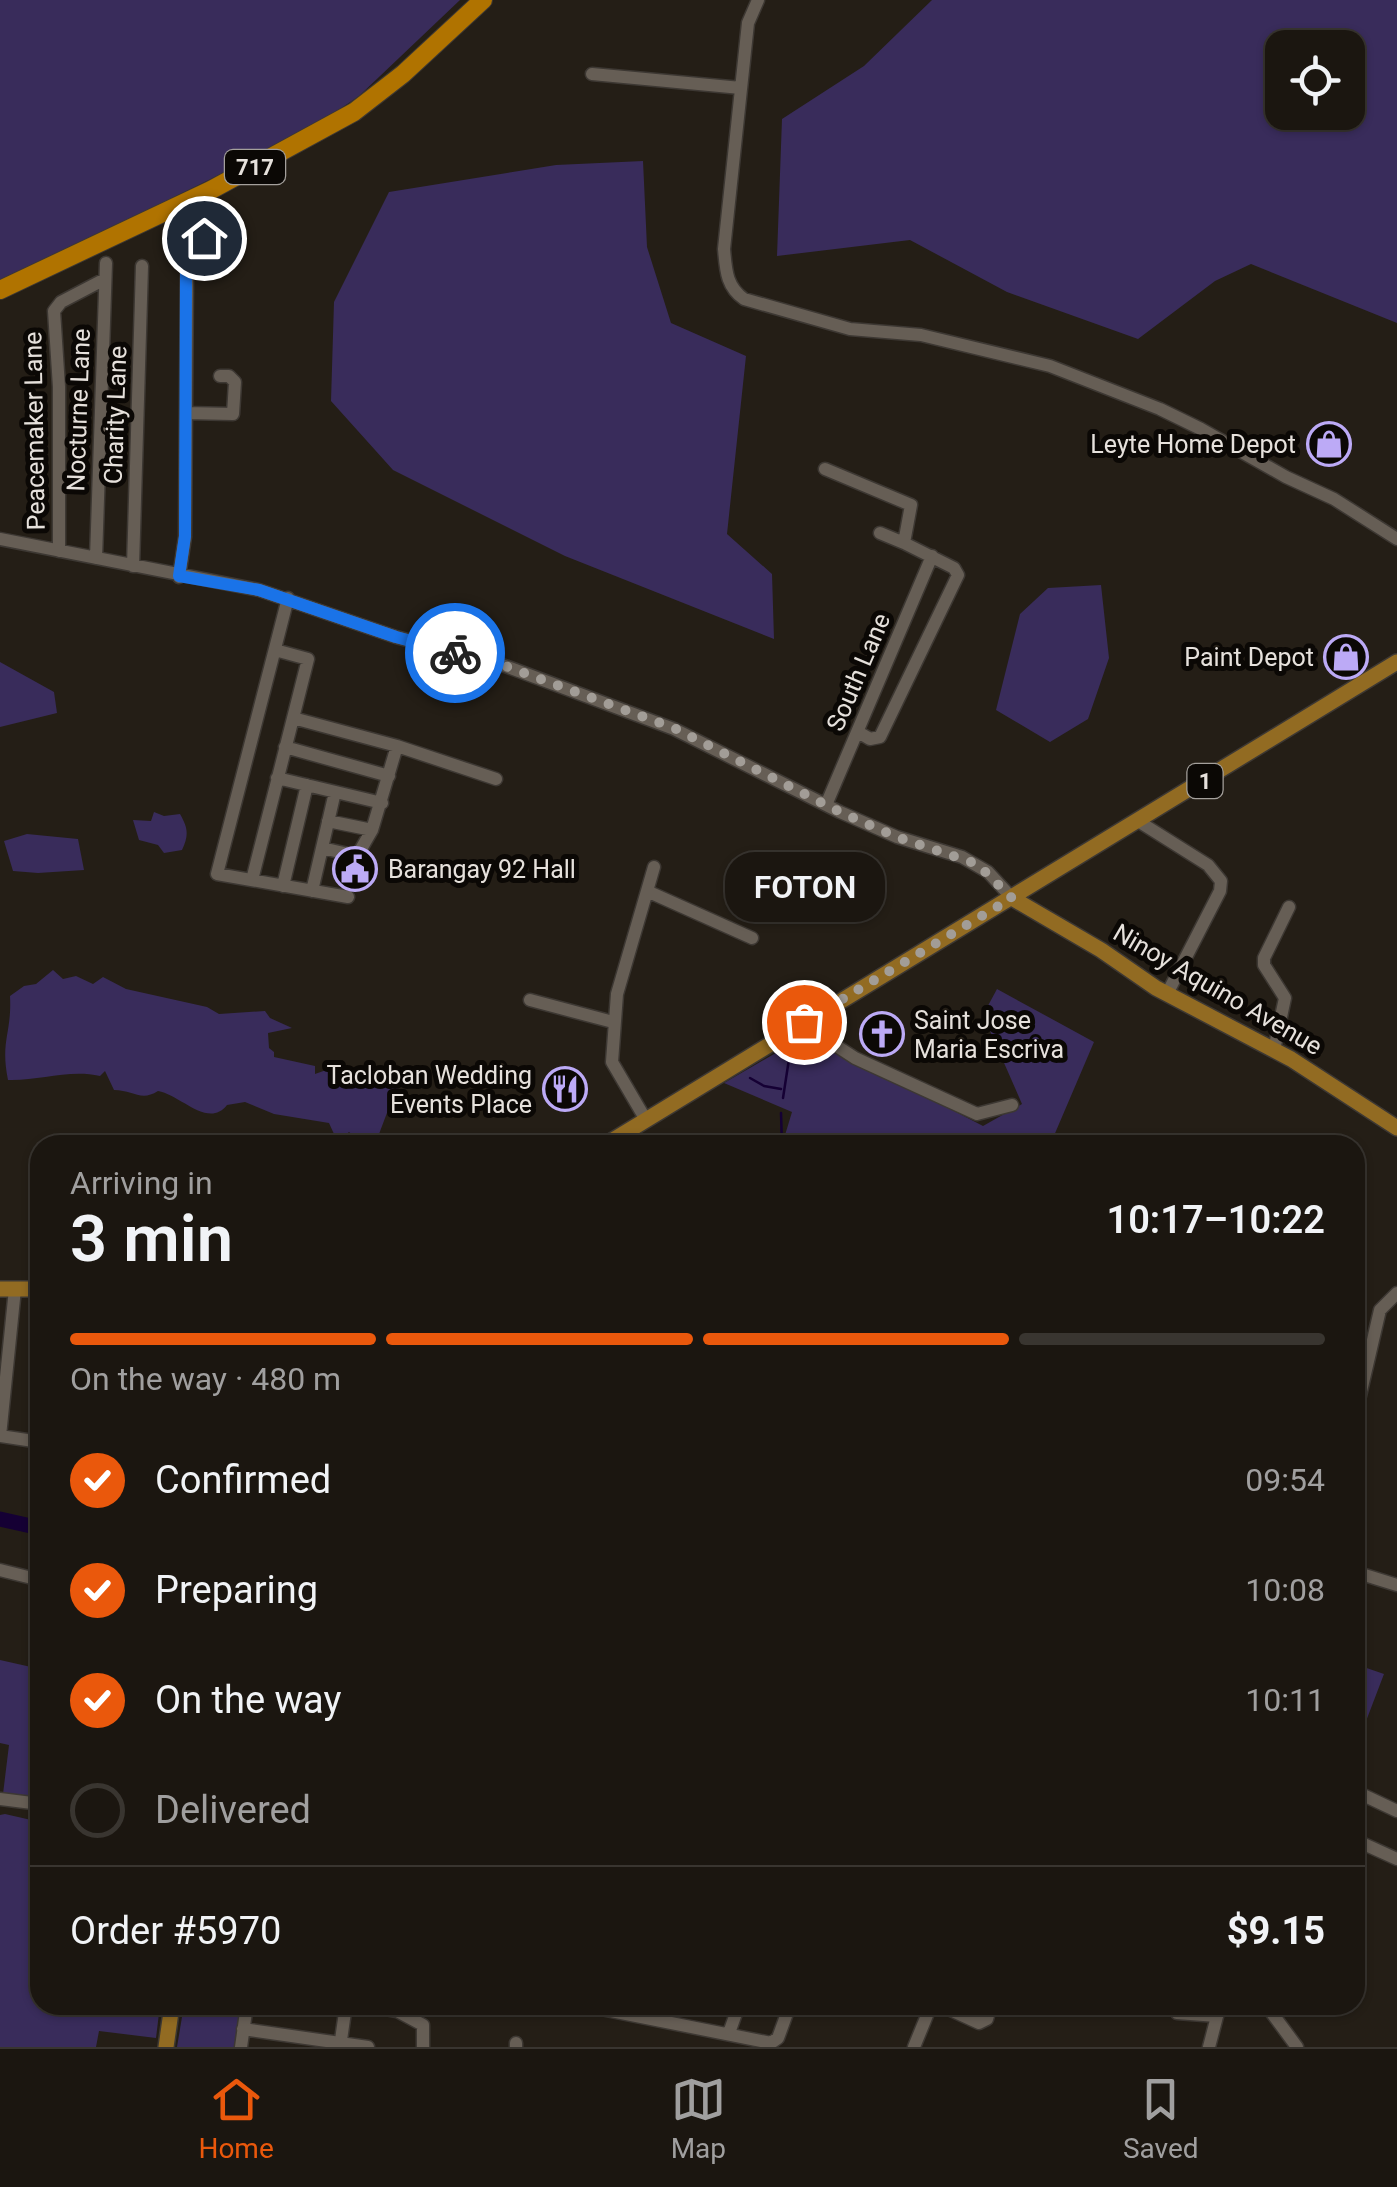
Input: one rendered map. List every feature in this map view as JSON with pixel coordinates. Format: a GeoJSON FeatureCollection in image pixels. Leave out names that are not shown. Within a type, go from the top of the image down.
{"type":"FeatureCollection","features":[{"type":"Feature","properties":{"kind":"highway","name":"717"},"geometry":{"type":"LineString","coordinates":[[0,290],[223,183],[354,112],[483,0]]}},
{"type":"Feature","properties":{"kind":"main road","name":"1"},"geometry":{"type":"LineString","coordinates":[[621,1135],[1397,662]]}},
{"type":"Feature","properties":{"kind":"main road","name":"Ninoy Aquino Avenue"},"geometry":{"type":"LineString","coordinates":[[1012,898],[1167,994],[1274,1050],[1397,1128]]}},
{"type":"Feature","properties":{"kind":"main road"},"geometry":{"type":"LineString","coordinates":[[980,918],[1044,916]]}},
{"type":"Feature","properties":{"kind":"main road"},"geometry":{"type":"LineString","coordinates":[[166,2047],[171,2015]]}},
{"type":"Feature","properties":{"kind":"street"},"geometry":{"type":"LineString","coordinates":[[758,0],[748,23],[724,249],[726,278],[734,292],[744,299],[850,328],[921,335],[1050,366],[1187,422],[1334,500],[1397,539]]}},
{"type":"Feature","properties":{"kind":"street"},"geometry":{"type":"LineString","coordinates":[[592,74],[741,88]]}},
{"type":"Feature","properties":{"kind":"street"},"geometry":{"type":"LineString","coordinates":[[179,576],[185,536],[186,269],[188,255],[204,238]]}},
{"type":"Feature","properties":{"kind":"street","name":"Nocturne Lane"},"geometry":{"type":"LineString","coordinates":[[96,558],[106,263]]}},
{"type":"Feature","properties":{"kind":"street","name":"Charity Lane"},"geometry":{"type":"LineString","coordinates":[[133,566],[142,266]]}},
{"type":"Feature","properties":{"kind":"street","name":"Peacemaker Lane"},"geometry":{"type":"LineString","coordinates":[[59,551],[54,311],[61,302],[105,279]]}},
{"type":"Feature","properties":{"kind":"street"},"geometry":{"type":"LineString","coordinates":[[186,413],[234,414],[234,382],[229,376],[220,376]]}},
{"type":"Feature","properties":{"kind":"street"},"geometry":{"type":"LineString","coordinates":[[825,469],[912,505],[904,543]]}},
{"type":"Feature","properties":{"kind":"street"},"geometry":{"type":"LineString","coordinates":[[858,732],[870,739],[880,736],[957,571],[880,533]]}},
{"type":"Feature","properties":{"kind":"street"},"geometry":{"type":"LineString","coordinates":[[0,539],[259,590],[396,637],[505,666],[674,728],[897,837],[977,864],[1012,898]]}},
{"type":"Feature","properties":{"kind":"street","name":"South Lane"},"geometry":{"type":"LineString","coordinates":[[826,804],[932,556]]}},
{"type":"Feature","properties":{"kind":"street"},"geometry":{"type":"LineString","coordinates":[[288,598],[217,874],[348,897]]}},
{"type":"Feature","properties":{"kind":"street"},"geometry":{"type":"LineString","coordinates":[[252,880],[308,658],[275,650]]}},
{"type":"Feature","properties":{"kind":"street"},"geometry":{"type":"LineString","coordinates":[[292,718],[397,746],[496,779]]}},
{"type":"Feature","properties":{"kind":"street"},"geometry":{"type":"LineString","coordinates":[[285,746],[389,776]]}},
{"type":"Feature","properties":{"kind":"street"},"geometry":{"type":"LineString","coordinates":[[322,848],[357,856],[382,803],[397,746]]}},
{"type":"Feature","properties":{"kind":"street"},"geometry":{"type":"LineString","coordinates":[[277,778],[382,803]]}},
{"type":"Feature","properties":{"kind":"street"},"geometry":{"type":"LineString","coordinates":[[283,886],[307,785]]}},
{"type":"Feature","properties":{"kind":"street"},"geometry":{"type":"LineString","coordinates":[[312,891],[335,792]]}},
{"type":"Feature","properties":{"kind":"street"},"geometry":{"type":"LineString","coordinates":[[328,821],[372,830]]}},
{"type":"Feature","properties":{"kind":"street"},"geometry":{"type":"LineString","coordinates":[[1138,821],[1208,866],[1222,881],[1167,994]]}},
{"type":"Feature","properties":{"kind":"street"},"geometry":{"type":"LineString","coordinates":[[646,1120],[612,1062],[613,1022],[617,994],[654,867]]}},
{"type":"Feature","properties":{"kind":"street"},"geometry":{"type":"LineString","coordinates":[[649,892],[752,938]]}},
{"type":"Feature","properties":{"kind":"street"},"geometry":{"type":"LineString","coordinates":[[1274,1050],[1285,998],[1264,965],[1264,958],[1288,907]]}},
{"type":"Feature","properties":{"kind":"street"},"geometry":{"type":"LineString","coordinates":[[530,1000],[613,1022]]}},
{"type":"Feature","properties":{"kind":"street"},"geometry":{"type":"LineString","coordinates":[[813,1017],[832,1043],[856,1058],[977,1114],[1012,1105]]}},
{"type":"Feature","properties":{"kind":"street"},"geometry":{"type":"LineString","coordinates":[[8,1289],[0,1436],[30,1440]]}},
{"type":"Feature","properties":{"kind":"street"},"geometry":{"type":"LineString","coordinates":[[1365,1367],[1380,1310],[1384,1302],[1397,1294]]}},
{"type":"Feature","properties":{"kind":"street"},"geometry":{"type":"LineString","coordinates":[[0,1570],[30,1578]]}},
{"type":"Feature","properties":{"kind":"street"},"geometry":{"type":"LineString","coordinates":[[1365,1575],[1397,1585]]}},
{"type":"Feature","properties":{"kind":"street"},"geometry":{"type":"LineString","coordinates":[[1365,1796],[1397,1811]]}},
{"type":"Feature","properties":{"kind":"street"},"geometry":{"type":"LineString","coordinates":[[0,1799],[30,1803]]}},
{"type":"Feature","properties":{"kind":"street"},"geometry":{"type":"LineString","coordinates":[[1365,1845],[1397,1859]]}},
{"type":"Feature","properties":{"kind":"street"},"geometry":{"type":"LineString","coordinates":[[242,2047],[246,2015]]}},
{"type":"Feature","properties":{"kind":"street"},"geometry":{"type":"LineString","coordinates":[[340,2045],[344,2015]]}},
{"type":"Feature","properties":{"kind":"street"},"geometry":{"type":"LineString","coordinates":[[407,2015],[423,2026],[423,2047]]}},
{"type":"Feature","properties":{"kind":"street"},"geometry":{"type":"LineString","coordinates":[[634,2015],[773,2042],[786,2015]]}},
{"type":"Feature","properties":{"kind":"street"},"geometry":{"type":"LineString","coordinates":[[729,2033],[735,2015]]}},
{"type":"Feature","properties":{"kind":"street"},"geometry":{"type":"LineString","coordinates":[[914,2047],[927,2015]]}},
{"type":"Feature","properties":{"kind":"street"},"geometry":{"type":"LineString","coordinates":[[962,2015],[979,2023],[988,2015]]}},
{"type":"Feature","properties":{"kind":"street"},"geometry":{"type":"LineString","coordinates":[[1209,2047],[1217,2015]]}},
{"type":"Feature","properties":{"kind":"street"},"geometry":{"type":"LineString","coordinates":[[1273,2015],[1296,2047]]}},
{"type":"Feature","properties":{"kind":"street"},"geometry":{"type":"LineString","coordinates":[[244,2029],[368,2047]]}},
{"type":"Feature","properties":{"kind":"shaded area"},"geometry":{"type":"Polygon","coordinates":[[[0,0],[460,0],[359,96],[328,117],[0,283],[0,0]]]}},
{"type":"Feature","properties":{"kind":"shaded area"},"geometry":{"type":"Polygon","coordinates":[[[932,0],[1397,0],[1397,323],[1251,264],[1215,281],[1138,339],[1007,292],[910,240],[777,256],[782,119],[864,66],[932,0]]]}},
{"type":"Feature","properties":{"kind":"shaded area"},"geometry":{"type":"Polygon","coordinates":[[[643,161],[647,247],[671,323],[746,356],[727,534],[772,574],[774,639],[565,556],[393,470],[331,401],[334,302],[389,192],[556,165],[643,161]]]}},
{"type":"Feature","properties":{"kind":"shaded area"},"geometry":{"type":"Polygon","coordinates":[[[1101,585],[1109,658],[1088,719],[1050,742],[996,710],[1020,614],[1048,588],[1101,585]]]}},
{"type":"Feature","properties":{"kind":"shaded area"},"geometry":{"type":"Polygon","coordinates":[[[0,662],[54,692],[57,713],[0,727],[0,662]]]}},
{"type":"Feature","properties":{"kind":"shaded area"},"geometry":{"type":"Polygon","coordinates":[[[154,812],[164,816],[180,814],[187,832],[182,850],[164,853],[158,845],[139,840],[133,820],[151,821],[154,812]]]}},
{"type":"Feature","properties":{"kind":"shaded area"},"geometry":{"type":"Polygon","coordinates":[[[27,834],[78,839],[84,870],[13,871],[4,841],[27,834]]]}},
{"type":"Feature","properties":{"kind":"shaded area"},"geometry":{"type":"Polygon","coordinates":[[[53,970],[63,979],[76,976],[93,984],[103,977],[126,989],[207,1007],[219,1014],[265,1011],[270,1018],[292,1028],[268,1033],[274,1057],[315,1066],[315,1074],[343,1064],[355,1072],[374,1071],[385,1081],[392,1079],[400,1093],[393,1097],[379,1134],[335,1135],[329,1123],[274,1114],[245,1102],[227,1105],[211,1114],[158,1091],[142,1096],[114,1090],[105,1071],[100,1076],[8,1080],[5,1055],[10,996],[24,986],[36,984],[53,970]]]}},
{"type":"Feature","properties":{"kind":"shaded area"},"geometry":{"type":"Polygon","coordinates":[[[997,989],[1094,1042],[1054,1135],[785,1135],[792,1112],[724,1083],[817,1029],[833,1048],[983,1126],[1022,1104],[983,1015],[997,989]]]}},
{"type":"Feature","properties":{"kind":"shaded area"},"geometry":{"type":"Polygon","coordinates":[[[0,1660],[30,1667],[30,1798],[3,1794],[9,1745],[0,1743],[0,1660]]]}},
{"type":"Feature","properties":{"kind":"shaded area"},"geometry":{"type":"Polygon","coordinates":[[[1365,1667],[1384,1674],[1365,1724],[1365,1667]]]}},
{"type":"Feature","properties":{"kind":"shaded area"},"geometry":{"type":"Polygon","coordinates":[[[0,1815],[30,1820],[30,2015],[159,2015],[156,2038],[99,2031],[96,2047],[0,2047],[0,1815]]]}},
{"type":"Feature","properties":{"kind":"shaded area"},"geometry":{"type":"Polygon","coordinates":[[[182,2015],[240,2015],[235,2047],[177,2047],[182,2015]]]}},
{"type":"Feature","properties":{"kind":"waterway"},"geometry":{"type":"LineString","coordinates":[[783,1098],[787,1055]]}},
{"type":"Feature","properties":{"kind":"waterway"},"geometry":{"type":"LineString","coordinates":[[750,1078],[781,1089]]}},
{"type":"Feature","properties":{"kind":"waterway"},"geometry":{"type":"LineString","coordinates":[[781,1113],[782,1135]]}},
{"type":"Feature","properties":{"kind":"waterway"},"geometry":{"type":"LineString","coordinates":[[0,1519],[30,1526]]}},
{"type":"Feature","properties":{"kind":"way so far"},"geometry":{"type":"LineString","coordinates":[[455,653],[505,666],[674,728],[840,812],[897,837],[977,864],[1012,898],[804,1022]]}},
{"type":"Feature","properties":{"kind":"place","name":"Leyte Home Depot"},"geometry":{"type":"Point","coordinates":[1329,444]}},
{"type":"Feature","properties":{"kind":"place","name":"Paint Depot"},"geometry":{"type":"Point","coordinates":[1346,657]}},
{"type":"Feature","properties":{"kind":"place","name":"Barangay 92 Hall"},"geometry":{"type":"Point","coordinates":[355,869]}},
{"type":"Feature","properties":{"kind":"place","name":"FOTON"},"geometry":{"type":"Point","coordinates":[804,1022]}},
{"type":"Feature","properties":{"kind":"place","name":"Saint Jose Maria Escriva"},"geometry":{"type":"Point","coordinates":[882,1034]}},
{"type":"Feature","properties":{"kind":"place","name":"Tacloban Wedding Events Place"},"geometry":{"type":"Point","coordinates":[565,1089]}},
{"type":"Feature","properties":{"kind":"route"},"geometry":{"type":"LineString","coordinates":[[204,238],[188,255],[186,269],[185,536],[179,576],[288,598],[396,637],[455,653]]}}]}
